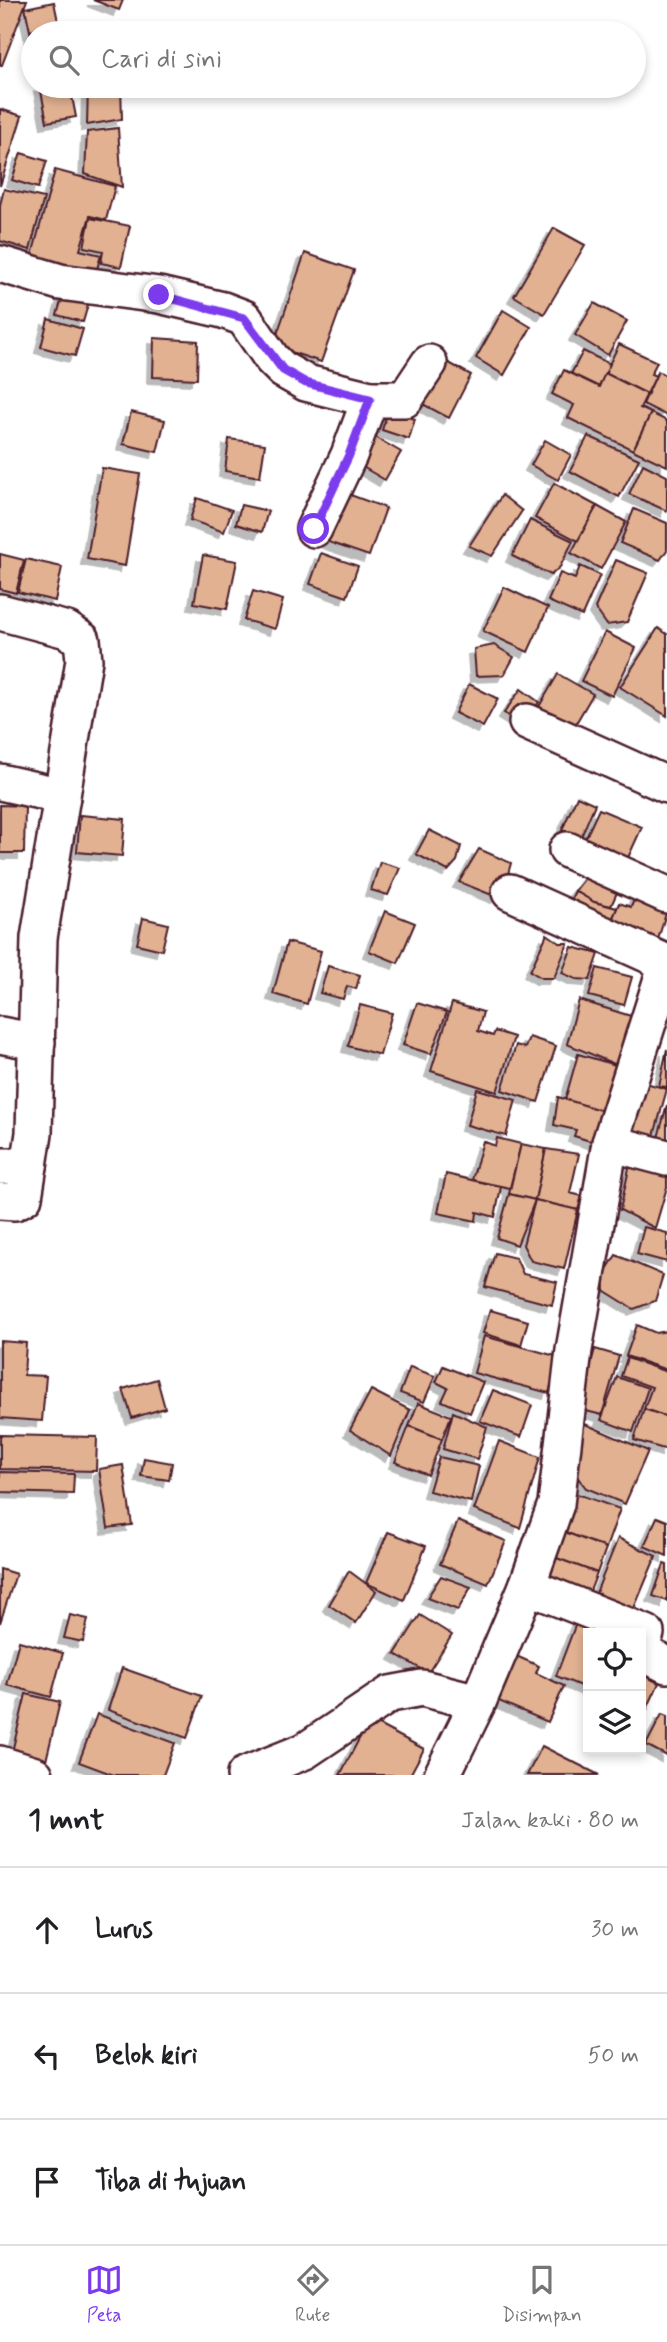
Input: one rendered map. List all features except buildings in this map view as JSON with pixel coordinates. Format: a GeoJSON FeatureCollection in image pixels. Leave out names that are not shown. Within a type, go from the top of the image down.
{"type":"FeatureCollection","features":[{"type":"Feature","properties":{"kind":"street"},"geometry":{"type":"LineString","coordinates":[[0,264],[60,282],[159,295],[244,318],[283,370],[306,383],[370,399],[405,399],[429,363]]}},
{"type":"Feature","properties":{"kind":"street"},"geometry":{"type":"LineString","coordinates":[[314,529],[349,455],[370,399]]}},
{"type":"Feature","properties":{"kind":"street"},"geometry":{"type":"LineString","coordinates":[[0,612],[66,630],[82,640],[84,660],[39,938],[34,1133],[15,1166],[24,1197],[15,1202],[0,1201]]}},
{"type":"Feature","properties":{"kind":"street"},"geometry":{"type":"LineString","coordinates":[[527,722],[667,785]]}},
{"type":"Feature","properties":{"kind":"street"},"geometry":{"type":"LineString","coordinates":[[0,782],[62,796]]}},
{"type":"Feature","properties":{"kind":"street"},"geometry":{"type":"LineString","coordinates":[[567,850],[667,895]]}},
{"type":"Feature","properties":{"kind":"street"},"geometry":{"type":"LineString","coordinates":[[442,1775],[478,1702],[527,1586],[556,1504],[574,1350],[610,1143],[667,963],[510,892]]}},
{"type":"Feature","properties":{"kind":"street"},"geometry":{"type":"LineString","coordinates":[[0,1035],[37,1042]]}},
{"type":"Feature","properties":{"kind":"street"},"geometry":{"type":"LineString","coordinates":[[610,1143],[667,1158]]}},
{"type":"Feature","properties":{"kind":"street"},"geometry":{"type":"LineString","coordinates":[[527,1586],[633,1628]]}},
{"type":"Feature","properties":{"kind":"street"},"geometry":{"type":"LineString","coordinates":[[646,1655],[667,1665]]}},
{"type":"Feature","properties":{"kind":"street"},"geometry":{"type":"LineString","coordinates":[[245,1775],[305,1751],[390,1694],[422,1688],[478,1702]]}},
{"type":"Feature","properties":{"kind":"street"},"geometry":{"type":"LineString","coordinates":[[0,1764],[35,1775]]}},
{"type":"Feature","properties":{"kind":"route"},"geometry":{"type":"LineString","coordinates":[[159,295],[223,310],[244,318],[256,331],[272,359],[283,370],[306,383],[370,399],[349,455],[314,529]]}}]}
